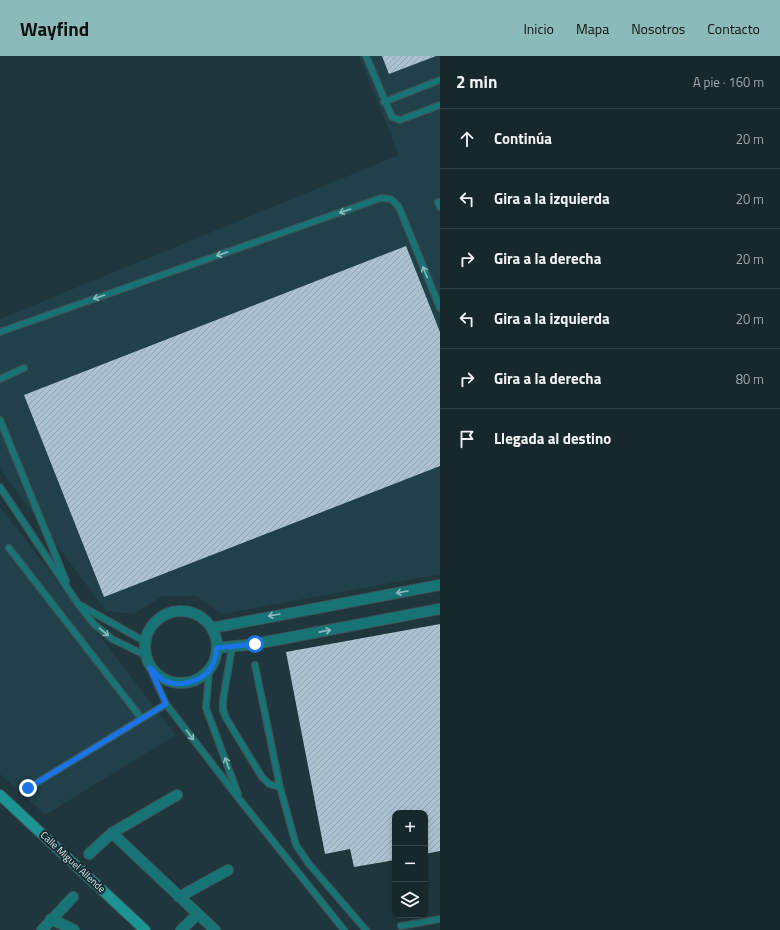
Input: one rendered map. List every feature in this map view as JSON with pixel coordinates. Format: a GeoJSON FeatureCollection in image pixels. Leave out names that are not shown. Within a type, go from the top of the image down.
{"type":"FeatureCollection","features":[{"type":"Feature","properties":{"kind":"main road","name":"Calle Miguel Allende"},"geometry":{"type":"LineString","coordinates":[[0,795],[145,930]]}},
{"type":"Feature","properties":{"kind":"street"},"geometry":{"type":"LineString","coordinates":[[212,628],[440,585]]}},
{"type":"Feature","properties":{"kind":"street"},"geometry":{"type":"LineString","coordinates":[[217,648],[232,647],[440,609]]}},
{"type":"Feature","properties":{"kind":"street"},"geometry":{"type":"LineString","coordinates":[[174,611],[188,612],[202,618],[212,628],[216,638],[217,648],[215,661],[209,672],[195,681],[179,684],[163,680],[150,668],[145,655],[144,640],[150,627],[160,617],[174,611]]}},
{"type":"Feature","properties":{"kind":"street"},"geometry":{"type":"LineString","coordinates":[[89,854],[112,833],[177,795]]}},
{"type":"Feature","properties":{"kind":"street"},"geometry":{"type":"LineString","coordinates":[[112,833],[215,930]]}},
{"type":"Feature","properties":{"kind":"street"},"geometry":{"type":"LineString","coordinates":[[179,897],[228,870]]}},
{"type":"Feature","properties":{"kind":"street"},"geometry":{"type":"LineString","coordinates":[[42,930],[73,896]]}},
{"type":"Feature","properties":{"kind":"street"},"geometry":{"type":"LineString","coordinates":[[181,930],[198,914]]}},
{"type":"Feature","properties":{"kind":"street"},"geometry":{"type":"LineString","coordinates":[[51,919],[74,930]]}},
{"type":"Feature","properties":{"kind":"lane"},"geometry":{"type":"LineString","coordinates":[[366,56],[384,102],[392,117],[400,120],[440,105]]}},
{"type":"Feature","properties":{"kind":"lane"},"geometry":{"type":"LineString","coordinates":[[384,102],[440,80]]}},
{"type":"Feature","properties":{"kind":"lane"},"geometry":{"type":"LineString","coordinates":[[0,332],[381,198],[391,199],[399,207],[440,308]]}},
{"type":"Feature","properties":{"kind":"lane"},"geometry":{"type":"LineString","coordinates":[[0,379],[24,368]]}},
{"type":"Feature","properties":{"kind":"lane"},"geometry":{"type":"LineString","coordinates":[[0,420],[70,591]]}},
{"type":"Feature","properties":{"kind":"lane"},"geometry":{"type":"LineString","coordinates":[[0,487],[78,604],[94,624],[112,639],[145,655]]}},
{"type":"Feature","properties":{"kind":"lane"},"geometry":{"type":"LineString","coordinates":[[9,548],[142,719]]}},
{"type":"Feature","properties":{"kind":"lane"},"geometry":{"type":"LineString","coordinates":[[78,604],[144,640]]}},
{"type":"Feature","properties":{"kind":"lane"},"geometry":{"type":"LineString","coordinates":[[232,647],[223,700],[226,718],[262,777],[269,784],[280,787]]}},
{"type":"Feature","properties":{"kind":"lane"},"geometry":{"type":"LineString","coordinates":[[255,665],[280,787],[296,845],[309,864],[366,930]]}},
{"type":"Feature","properties":{"kind":"lane"},"geometry":{"type":"LineString","coordinates":[[150,668],[166,704],[240,800],[344,930]]}},
{"type":"Feature","properties":{"kind":"lane"},"geometry":{"type":"LineString","coordinates":[[209,672],[206,708],[240,800]]}},
{"type":"Feature","properties":{"kind":"lane"},"geometry":{"type":"LineString","coordinates":[[28,788],[166,704]]}},
{"type":"Feature","properties":{"kind":"lane"},"geometry":{"type":"LineString","coordinates":[[401,926],[440,919]]}},
{"type":"Feature","properties":{"kind":"shaded area"},"geometry":{"type":"Polygon","coordinates":[[[359,56],[440,56],[440,574],[222,614],[196,596],[163,596],[134,614],[106,611],[0,469],[0,319],[399,155],[359,56]]]}},
{"type":"Feature","properties":{"kind":"shaded area"},"geometry":{"type":"Polygon","coordinates":[[[0,507],[176,735],[45,815],[0,774],[0,507]]]}},
{"type":"Feature","properties":{"kind":"building"},"geometry":{"type":"Polygon","coordinates":[[[382,56],[436,56],[389,74],[382,56]]]}},
{"type":"Feature","properties":{"kind":"building"},"geometry":{"type":"Polygon","coordinates":[[[406,246],[440,332],[440,466],[104,597],[24,395],[406,246]]]}},
{"type":"Feature","properties":{"kind":"building"},"geometry":{"type":"Polygon","coordinates":[[[440,624],[440,851],[428,853],[428,810],[392,810],[392,861],[354,867],[350,849],[325,854],[286,652],[440,624]]]}},
{"type":"Feature","properties":{"kind":"route"},"geometry":{"type":"LineString","coordinates":[[28,788],[166,704],[150,668],[163,680],[179,684],[195,681],[209,672],[215,661],[217,648],[255,644]]}}]}
